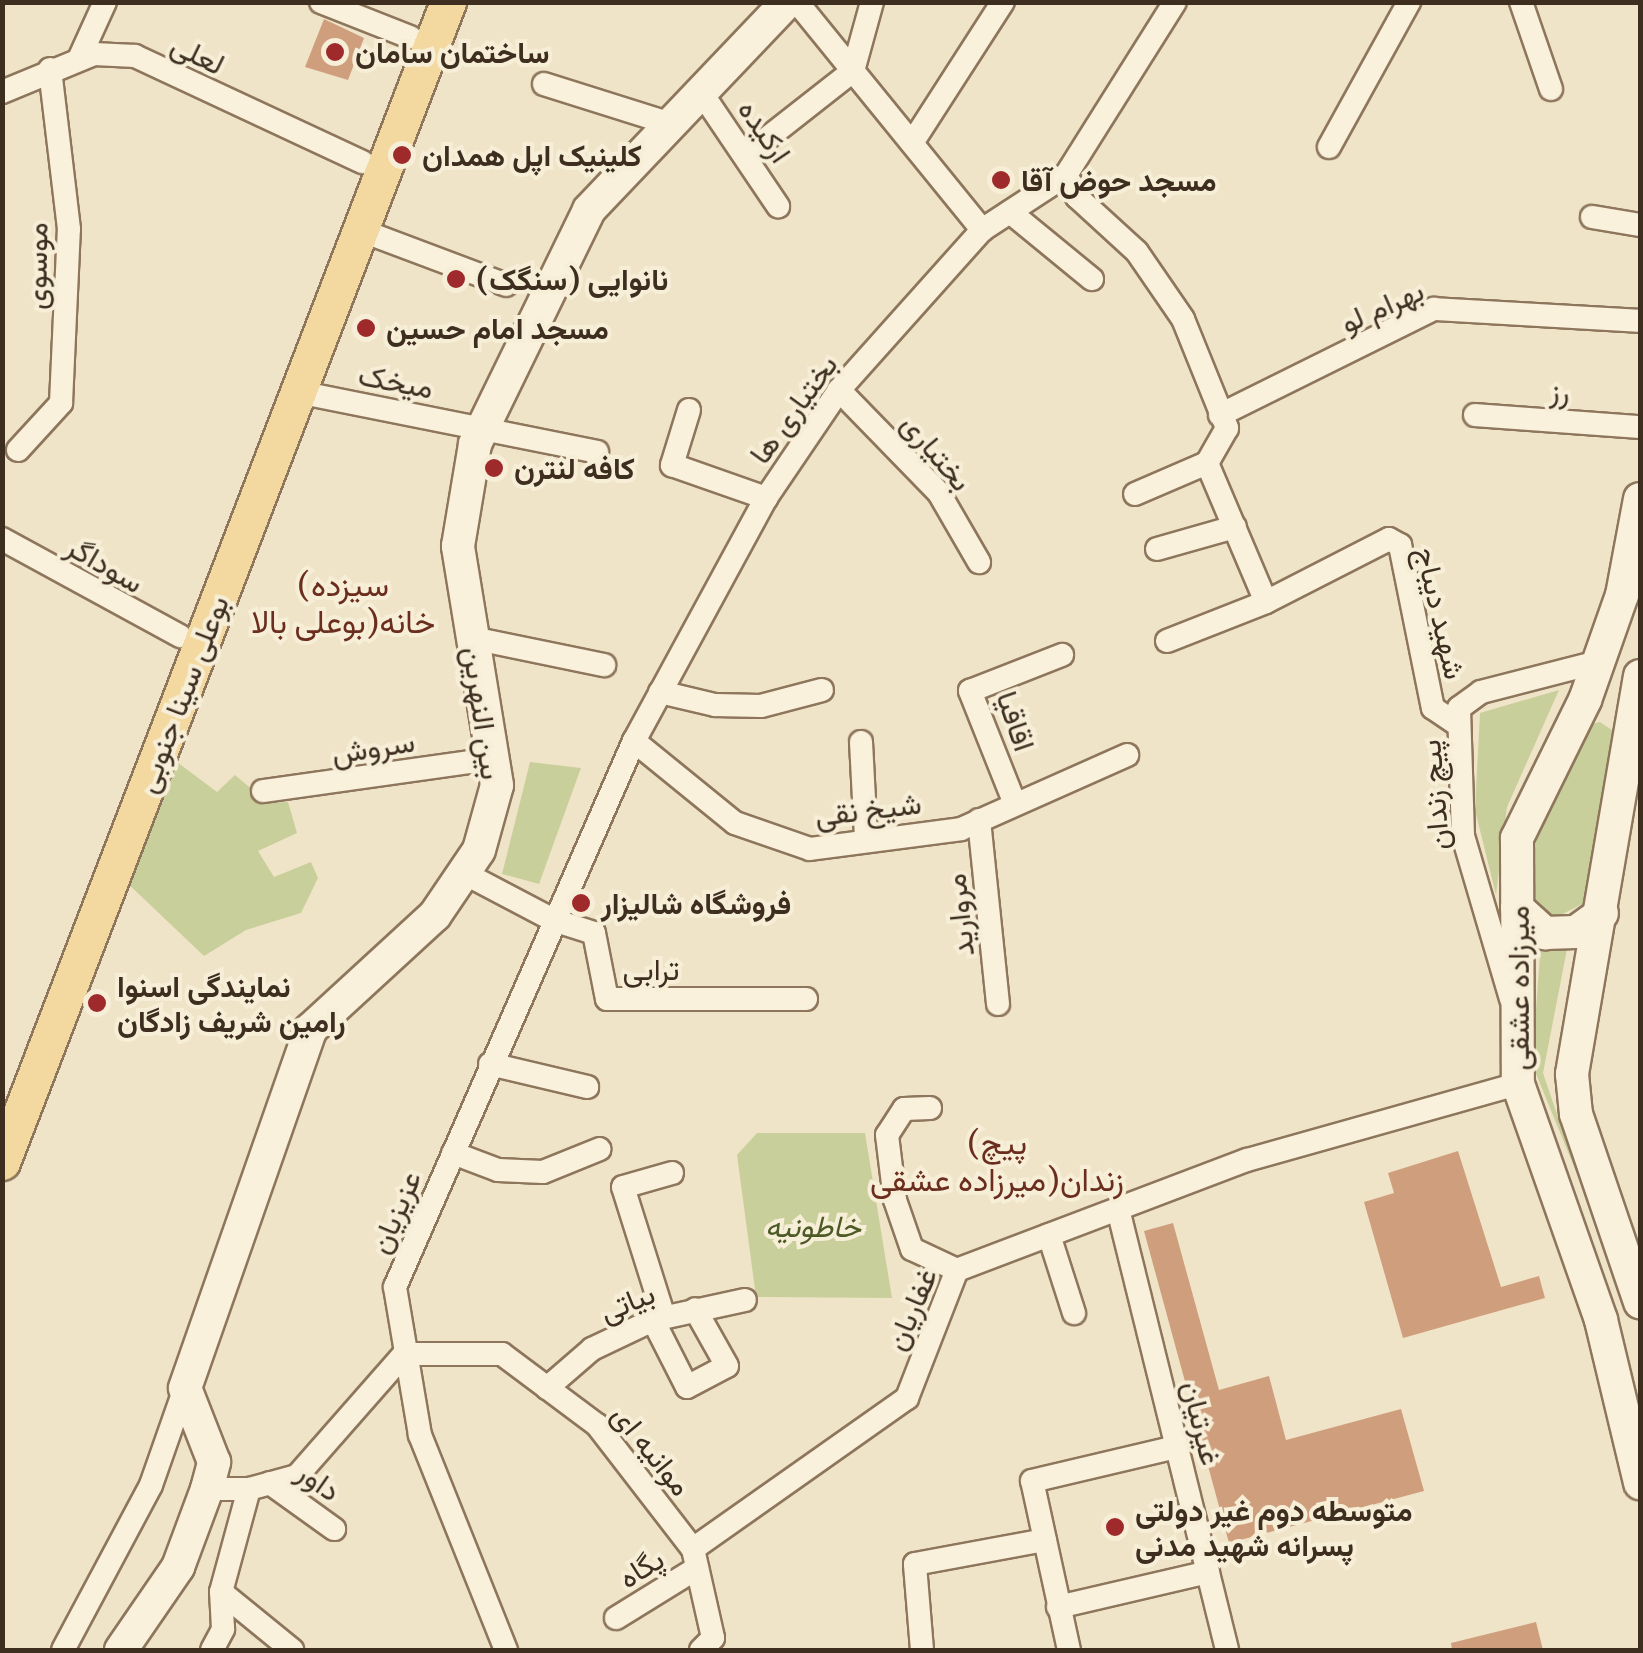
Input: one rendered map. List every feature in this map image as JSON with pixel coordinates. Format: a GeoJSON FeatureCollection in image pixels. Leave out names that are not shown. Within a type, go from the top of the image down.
{"type":"FeatureCollection","features":[{"type":"Feature","properties":{"kind":"main road","name":"بوعلی سینا جنوبی"},"geometry":{"type":"LineString","coordinates":[[2,1098],[424,2]]}},
{"type":"Feature","properties":{"kind":"main road","name":"بوعلی سینا جنوبی"},"geometry":{"type":"LineString","coordinates":[[2,1162],[448,2]]}},
{"type":"Feature","properties":{"kind":"main road","name":"بین النهرین"},"geometry":{"type":"LineString","coordinates":[[185,1388],[312,1030],[435,915],[479,850],[496,785],[458,546],[482,428],[589,210],[787,2]]}},
{"type":"Feature","properties":{"kind":"main road","name":"میرزاده عشقی"},"geometry":{"type":"LineString","coordinates":[[1640,499],[1622,595],[1585,700],[1517,838],[1518,1084],[1601,1320],[1640,1484]]}},
{"type":"Feature","properties":{"kind":"main road","name":"میرزاده عشقی"},"geometry":{"type":"LineString","coordinates":[[1640,675],[1631,800],[1602,913],[1572,1074],[1576,1114],[1640,1302]]}},
{"type":"Feature","properties":{"kind":"main road"},"geometry":{"type":"LineString","coordinates":[[1585,700],[1640,675]]}},
{"type":"Feature","properties":{"kind":"main road"},"geometry":{"type":"LineString","coordinates":[[1518,908],[1545,932],[1576,932],[1602,913]]}},
{"type":"Feature","properties":{"kind":"main road"},"geometry":{"type":"LineString","coordinates":[[1601,1320],[1640,1311]]}},
{"type":"Feature","properties":{"kind":"main road"},"geometry":{"type":"LineString","coordinates":[[122,1650],[178,1567],[214,1462],[185,1388]]}},
{"type":"Feature","properties":{"kind":"street"},"geometry":{"type":"LineString","coordinates":[[79,59],[105,2]]}},
{"type":"Feature","properties":{"kind":"street"},"geometry":{"type":"LineString","coordinates":[[321,2],[410,37]]}},
{"type":"Feature","properties":{"kind":"street"},"geometry":{"type":"LineString","coordinates":[[798,2],[982,230]]}},
{"type":"Feature","properties":{"kind":"street"},"geometry":{"type":"LineString","coordinates":[[748,154],[853,71],[872,2]]}},
{"type":"Feature","properties":{"kind":"street"},"geometry":{"type":"LineString","coordinates":[[912,143],[1003,2]]}},
{"type":"Feature","properties":{"kind":"street","name":"بختیاری ها"},"geometry":{"type":"LineString","coordinates":[[554,920],[660,692],[766,498],[839,390],[982,230],[1066,176],[1175,2]]}},
{"type":"Feature","properties":{"kind":"street"},"geometry":{"type":"LineString","coordinates":[[1330,147],[1409,2]]}},
{"type":"Feature","properties":{"kind":"street"},"geometry":{"type":"LineString","coordinates":[[1521,2],[1552,89]]}},
{"type":"Feature","properties":{"kind":"street","name":"لعلی"},"geometry":{"type":"LineString","coordinates":[[2,92],[79,59],[135,56],[362,162]]}},
{"type":"Feature","properties":{"kind":"street","name":"موسوی"},"geometry":{"type":"LineString","coordinates":[[18,450],[60,403],[69,229],[50,69]]}},
{"type":"Feature","properties":{"kind":"street"},"geometry":{"type":"LineString","coordinates":[[544,84],[670,124]]}},
{"type":"Feature","properties":{"kind":"street","name":"ارکیده"},"geometry":{"type":"LineString","coordinates":[[701,92],[748,154],[778,206]]}},
{"type":"Feature","properties":{"kind":"street"},"geometry":{"type":"LineString","coordinates":[[1066,176],[1077,197],[1137,252],[1183,320],[1227,428],[1207,463],[1135,494]]}},
{"type":"Feature","properties":{"kind":"street"},"geometry":{"type":"LineString","coordinates":[[1010,212],[1092,279]]}},
{"type":"Feature","properties":{"kind":"street"},"geometry":{"type":"LineString","coordinates":[[1592,218],[1640,225]]}},
{"type":"Feature","properties":{"kind":"street"},"geometry":{"type":"LineString","coordinates":[[360,230],[506,286]]}},
{"type":"Feature","properties":{"kind":"street","name":"بهرام لو"},"geometry":{"type":"LineString","coordinates":[[1220,415],[1434,309],[1640,321]]}},
{"type":"Feature","properties":{"kind":"street","name":"بختیاری"},"geometry":{"type":"LineString","coordinates":[[839,390],[939,493],[979,562]]}},
{"type":"Feature","properties":{"kind":"street","name":"میخک"},"geometry":{"type":"LineString","coordinates":[[298,392],[597,452]]}},
{"type":"Feature","properties":{"kind":"street"},"geometry":{"type":"LineString","coordinates":[[689,410],[672,465],[766,498]]}},
{"type":"Feature","properties":{"kind":"street","name":"رز"},"geometry":{"type":"LineString","coordinates":[[1476,415],[1640,427]]}},
{"type":"Feature","properties":{"kind":"street"},"geometry":{"type":"LineString","coordinates":[[1167,641],[1266,602],[1207,463]]}},
{"type":"Feature","properties":{"kind":"street"},"geometry":{"type":"LineString","coordinates":[[1157,550],[1235,527]]}},
{"type":"Feature","properties":{"kind":"street","name":"سوداگر"},"geometry":{"type":"LineString","coordinates":[[2,539],[180,636]]}},
{"type":"Feature","properties":{"kind":"street","name":"شهید دیباج"},"geometry":{"type":"LineString","coordinates":[[1266,602],[1389,539],[1400,545],[1433,708],[1458,724]]}},
{"type":"Feature","properties":{"kind":"street"},"geometry":{"type":"LineString","coordinates":[[472,638],[604,664]]}},
{"type":"Feature","properties":{"kind":"street","name":"اقاقیا"},"geometry":{"type":"LineString","coordinates":[[1015,804],[970,691],[1062,656]]}},
{"type":"Feature","properties":{"kind":"street","name":"پیچ زندان"},"geometry":{"type":"LineString","coordinates":[[1518,1017],[1463,836],[1458,708],[1481,692],[1598,662]]}},
{"type":"Feature","properties":{"kind":"street"},"geometry":{"type":"LineString","coordinates":[[660,692],[715,705],[761,706],[822,690]]}},
{"type":"Feature","properties":{"kind":"street","name":"شیخ نقی"},"geometry":{"type":"LineString","coordinates":[[634,741],[735,823],[810,849],[961,829],[1127,755]]}},
{"type":"Feature","properties":{"kind":"street"},"geometry":{"type":"LineString","coordinates":[[861,742],[866,839]]}},
{"type":"Feature","properties":{"kind":"street","name":"سروش"},"geometry":{"type":"LineString","coordinates":[[262,791],[492,759]]}},
{"type":"Feature","properties":{"kind":"street","name":"مروارید"},"geometry":{"type":"LineString","coordinates":[[980,820],[998,1004]]}},
{"type":"Feature","properties":{"kind":"street"},"geometry":{"type":"LineString","coordinates":[[464,872],[554,920]]}},
{"type":"Feature","properties":{"kind":"street","name":"ترابی"},"geometry":{"type":"LineString","coordinates":[[554,920],[594,933],[607,999],[806,999]]}},
{"type":"Feature","properties":{"kind":"street","name":"عزیزیان"},"geometry":{"type":"LineString","coordinates":[[506,1650],[420,1435],[395,1287],[554,920]]}},
{"type":"Feature","properties":{"kind":"street"},"geometry":{"type":"LineString","coordinates":[[490,1064],[587,1087]]}},
{"type":"Feature","properties":{"kind":"street","name":"غفاریان"},"geometry":{"type":"LineString","coordinates":[[695,1558],[906,1398],[957,1270],[1247,1160],[1518,1084]]}},
{"type":"Feature","properties":{"kind":"street"},"geometry":{"type":"LineString","coordinates":[[930,1108],[904,1110],[887,1136],[895,1200],[912,1249],[957,1270]]}},
{"type":"Feature","properties":{"kind":"street"},"geometry":{"type":"LineString","coordinates":[[452,1152],[498,1170],[543,1172],[600,1149]]}},
{"type":"Feature","properties":{"kind":"street"},"geometry":{"type":"LineString","coordinates":[[672,1173],[623,1187],[659,1318],[687,1387],[727,1366],[696,1309]]}},
{"type":"Feature","properties":{"kind":"street","name":"غیرتیان"},"geometry":{"type":"LineString","coordinates":[[1118,1209],[1227,1650]]}},
{"type":"Feature","properties":{"kind":"street"},"geometry":{"type":"LineString","coordinates":[[1049,1235],[1074,1314]]}},
{"type":"Feature","properties":{"kind":"street","name":"بیاتی"},"geometry":{"type":"LineString","coordinates":[[547,1388],[592,1349],[659,1318],[745,1300]]}},
{"type":"Feature","properties":{"kind":"street"},"geometry":{"type":"LineString","coordinates":[[207,1489],[259,1486],[297,1476],[404,1354]]}},
{"type":"Feature","properties":{"kind":"street","name":"موانیه ای"},"geometry":{"type":"LineString","coordinates":[[404,1354],[502,1354],[597,1425],[695,1558],[713,1638],[702,1650]]}},
{"type":"Feature","properties":{"kind":"street"},"geometry":{"type":"LineString","coordinates":[[63,1650],[151,1486],[185,1388]]}},
{"type":"Feature","properties":{"kind":"street"},"geometry":{"type":"LineString","coordinates":[[1068,1650],[1032,1481],[1176,1447]]}},
{"type":"Feature","properties":{"kind":"street"},"geometry":{"type":"LineString","coordinates":[[212,1650],[223,1629],[221,1592],[259,1486]]}},
{"type":"Feature","properties":{"kind":"street","name":"داور"},"geometry":{"type":"LineString","coordinates":[[259,1486],[334,1529]]}},
{"type":"Feature","properties":{"kind":"street"},"geometry":{"type":"LineString","coordinates":[[922,1650],[915,1564],[1045,1540]]}},
{"type":"Feature","properties":{"kind":"street","name":"پگاه"},"geometry":{"type":"LineString","coordinates":[[616,1618],[695,1558]]}},
{"type":"Feature","properties":{"kind":"street"},"geometry":{"type":"LineString","coordinates":[[1058,1607],[1208,1572]]}},
{"type":"Feature","properties":{"kind":"street"},"geometry":{"type":"LineString","coordinates":[[221,1592],[292,1650]]}},
{"type":"Feature","properties":{"kind":"green space"},"geometry":{"type":"Polygon","coordinates":[[[1559,690],[1507,807],[1496,895],[1475,810],[1480,713],[1559,690]]]}},
{"type":"Feature","properties":{"kind":"green space"},"geometry":{"type":"Polygon","coordinates":[[[1600,722],[1622,737],[1588,901],[1557,917],[1534,904],[1527,862],[1587,725],[1600,722]]]}},
{"type":"Feature","properties":{"kind":"green space"},"geometry":{"type":"Polygon","coordinates":[[[173,759],[217,792],[235,775],[268,803],[288,802],[297,833],[258,851],[274,877],[311,862],[318,878],[301,913],[246,930],[204,956],[125,881],[173,759]]]}},
{"type":"Feature","properties":{"kind":"green space"},"geometry":{"type":"Polygon","coordinates":[[[530,762],[581,768],[539,884],[502,874],[530,762]]]}},
{"type":"Feature","properties":{"kind":"green space"},"geometry":{"type":"Polygon","coordinates":[[[1541,942],[1568,944],[1543,1073],[1579,1179],[1532,1064],[1541,942]]]}},
{"type":"Feature","properties":{"kind":"green space","name":"خاطونیه"},"geometry":{"type":"Polygon","coordinates":[[[757,1133],[865,1133],[892,1298],[756,1297],[737,1155],[757,1133]]]}},
{"type":"Feature","properties":{"kind":"building","name":"ساختمان سامان"},"geometry":{"type":"Polygon","coordinates":[[[324,19],[364,38],[348,80],[305,67],[324,19]]]}},
{"type":"Feature","properties":{"kind":"building"},"geometry":{"type":"Polygon","coordinates":[[[1458,1151],[1501,1287],[1539,1276],[1545,1298],[1403,1338],[1364,1202],[1394,1193],[1388,1173],[1458,1151]]]}},
{"type":"Feature","properties":{"kind":"building"},"geometry":{"type":"Polygon","coordinates":[[[1173,1223],[1219,1390],[1269,1376],[1286,1440],[1401,1409],[1424,1491],[1229,1543],[1144,1231],[1173,1223]]]}},
{"type":"Feature","properties":{"kind":"building"},"geometry":{"type":"Polygon","coordinates":[[[1536,1622],[1543,1650],[1452,1650],[1451,1643],[1536,1622]]]}},
{"type":"Feature","properties":{"kind":"place","name":"ساختمان سامان"},"geometry":{"type":"Point","coordinates":[335,52]}},
{"type":"Feature","properties":{"kind":"place","name":"کلینیک اپل همدان"},"geometry":{"type":"Point","coordinates":[402,155]}},
{"type":"Feature","properties":{"kind":"place","name":"مسجد حوض آقا"},"geometry":{"type":"Point","coordinates":[1001,180]}},
{"type":"Feature","properties":{"kind":"place","name":"نانوایی (سنگک)"},"geometry":{"type":"Point","coordinates":[456,279]}},
{"type":"Feature","properties":{"kind":"place","name":"مسجد امام حسین"},"geometry":{"type":"Point","coordinates":[366,328]}},
{"type":"Feature","properties":{"kind":"place","name":"کافه لنترن"},"geometry":{"type":"Point","coordinates":[494,468]}},
{"type":"Feature","properties":{"kind":"place","name":"فروشگاه شالیزار"},"geometry":{"type":"Point","coordinates":[581,903]}},
{"type":"Feature","properties":{"kind":"place","name":"نمایندگی اسنوا رامین شریف زادگان"},"geometry":{"type":"Point","coordinates":[97,1003]}},
{"type":"Feature","properties":{"kind":"place","name":"متوسطه دوم غیر دولتی پسرانه شهید مدنی"},"geometry":{"type":"Point","coordinates":[1115,1527]}},
{"type":"Feature","properties":{"kind":"district","name":"(سیزده خانه(بوعلی بالا"},"geometry":{"type":"Point","coordinates":[343,604]}},
{"type":"Feature","properties":{"kind":"district","name":"(پیچ زندان(میرزاده عشقی"},"geometry":{"type":"Point","coordinates":[997,1162]}}]}
